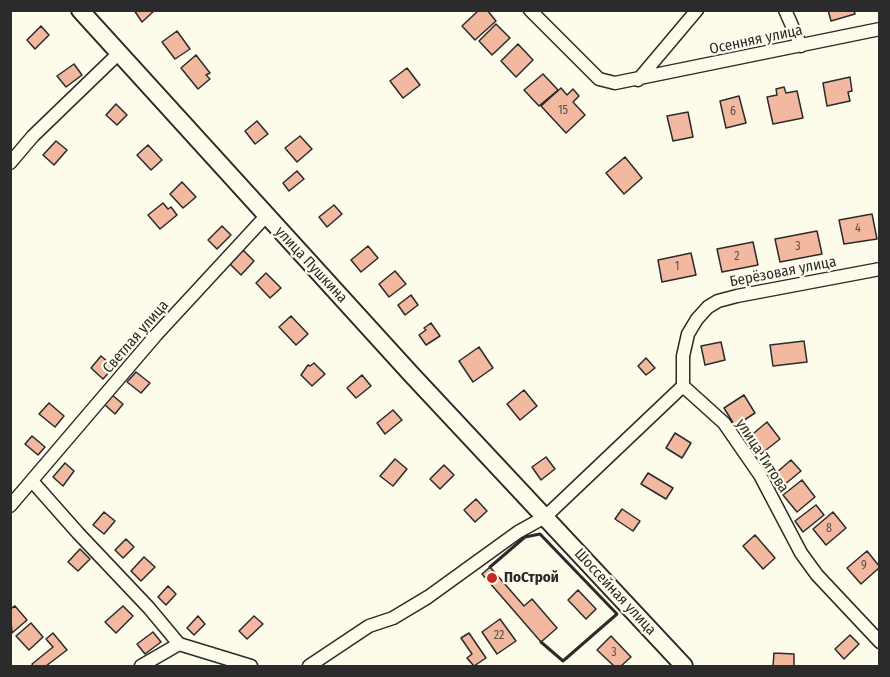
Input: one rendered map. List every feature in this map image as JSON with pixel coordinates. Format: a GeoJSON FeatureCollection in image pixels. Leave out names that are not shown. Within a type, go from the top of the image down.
{"type":"FeatureCollection","features":[{"type":"Feature","properties":{"kind":"main road","name":"улица Пушкина"},"geometry":{"type":"LineString","coordinates":[[80,10],[266,216],[545,517]]}},
{"type":"Feature","properties":{"kind":"main road","name":"Шоссейная улица"},"geometry":{"type":"LineString","coordinates":[[545,517],[684,666]]}},
{"type":"Feature","properties":{"kind":"street","name":"Осенняя улица"},"geometry":{"type":"LineString","coordinates":[[530,10],[599,78],[615,83],[879,29]]}},
{"type":"Feature","properties":{"kind":"street"},"geometry":{"type":"LineString","coordinates":[[638,80],[696,10]]}},
{"type":"Feature","properties":{"kind":"street"},"geometry":{"type":"LineString","coordinates":[[786,10],[801,46]]}},
{"type":"Feature","properties":{"kind":"street"},"geometry":{"type":"LineString","coordinates":[[10,164],[33,136],[118,54]]}},
{"type":"Feature","properties":{"kind":"street","name":"Светлая улица"},"geometry":{"type":"LineString","coordinates":[[10,506],[156,335],[266,216]]}},
{"type":"Feature","properties":{"kind":"street","name":"Берёзовая улица"},"geometry":{"type":"LineString","coordinates":[[683,386],[683,356],[688,334],[697,318],[708,307],[737,296],[879,268]]}},
{"type":"Feature","properties":{"kind":"street"},"geometry":{"type":"LineString","coordinates":[[309,666],[369,626],[393,618],[428,597],[519,532],[545,517],[683,386]]}},
{"type":"Feature","properties":{"kind":"street","name":"улица Титова"},"geometry":{"type":"LineString","coordinates":[[683,386],[710,409],[729,431],[760,475],[801,553],[817,575],[879,642]]}},
{"type":"Feature","properties":{"kind":"street"},"geometry":{"type":"LineString","coordinates":[[32,481],[78,534],[149,608],[179,644],[250,666]]}},
{"type":"Feature","properties":{"kind":"street"},"geometry":{"type":"LineString","coordinates":[[141,666],[179,644]]}},
{"type":"Feature","properties":{"kind":"building"},"geometry":{"type":"Polygon","coordinates":[[[134,10],[155,10],[142,22],[134,10]]]}},
{"type":"Feature","properties":{"kind":"building"},"geometry":{"type":"Polygon","coordinates":[[[479,10],[487,10],[496,21],[475,40],[462,26],[479,10]]]}},
{"type":"Feature","properties":{"kind":"building"},"geometry":{"type":"Polygon","coordinates":[[[828,10],[854,10],[855,14],[831,21],[828,10]]]}},
{"type":"Feature","properties":{"kind":"building"},"geometry":{"type":"Polygon","coordinates":[[[496,24],[510,38],[492,55],[479,41],[496,24]]]}},
{"type":"Feature","properties":{"kind":"building"},"geometry":{"type":"Polygon","coordinates":[[[41,26],[49,35],[35,49],[27,40],[41,26]]]}},
{"type":"Feature","properties":{"kind":"building"},"geometry":{"type":"Polygon","coordinates":[[[177,31],[190,49],[175,59],[162,42],[177,31]]]}},
{"type":"Feature","properties":{"kind":"building"},"geometry":{"type":"Polygon","coordinates":[[[518,44],[533,60],[516,77],[501,61],[518,44]]]}},
{"type":"Feature","properties":{"kind":"building"},"geometry":{"type":"Polygon","coordinates":[[[196,55],[210,73],[206,75],[210,79],[198,89],[181,68],[196,55]]]}},
{"type":"Feature","properties":{"kind":"building"},"geometry":{"type":"Polygon","coordinates":[[[74,64],[82,75],[66,87],[57,76],[74,64]]]}},
{"type":"Feature","properties":{"kind":"building"},"geometry":{"type":"Polygon","coordinates":[[[407,68],[420,85],[403,98],[390,81],[407,68]]]}},
{"type":"Feature","properties":{"kind":"building"},"geometry":{"type":"Polygon","coordinates":[[[543,74],[558,90],[539,106],[524,90],[543,74]]]}},
{"type":"Feature","properties":{"kind":"building"},"geometry":{"type":"Polygon","coordinates":[[[850,77],[852,91],[848,92],[850,101],[827,106],[823,83],[850,77]]]}},
{"type":"Feature","properties":{"kind":"building"},"geometry":{"type":"Polygon","coordinates":[[[784,87],[786,93],[797,91],[803,118],[773,124],[767,97],[777,95],[776,89],[784,87]]]}},
{"type":"Feature","properties":{"kind":"building"},"geometry":{"type":"Polygon","coordinates":[[[561,88],[567,95],[573,89],[579,96],[573,102],[585,115],[566,133],[541,106],[561,88]]]}},
{"type":"Feature","properties":{"kind":"building"},"geometry":{"type":"Polygon","coordinates":[[[739,96],[746,123],[726,128],[720,101],[739,96]]]}},
{"type":"Feature","properties":{"kind":"building"},"geometry":{"type":"Polygon","coordinates":[[[116,104],[127,115],[117,125],[106,115],[116,104]]]}},
{"type":"Feature","properties":{"kind":"building"},"geometry":{"type":"Polygon","coordinates":[[[688,112],[693,137],[673,141],[667,116],[688,112]]]}},
{"type":"Feature","properties":{"kind":"building"},"geometry":{"type":"Polygon","coordinates":[[[257,121],[268,134],[255,144],[245,131],[257,121]]]}},
{"type":"Feature","properties":{"kind":"building"},"geometry":{"type":"Polygon","coordinates":[[[300,136],[312,149],[297,162],[285,148],[300,136]]]}},
{"type":"Feature","properties":{"kind":"building"},"geometry":{"type":"Polygon","coordinates":[[[56,141],[67,150],[54,165],[43,155],[56,141]]]}},
{"type":"Feature","properties":{"kind":"building"},"geometry":{"type":"Polygon","coordinates":[[[148,145],[162,160],[151,170],[137,155],[148,145]]]}},
{"type":"Feature","properties":{"kind":"building"},"geometry":{"type":"Polygon","coordinates":[[[625,157],[642,178],[624,194],[606,173],[625,157]]]}},
{"type":"Feature","properties":{"kind":"building"},"geometry":{"type":"Polygon","coordinates":[[[297,171],[304,179],[289,191],[283,183],[297,171]]]}},
{"type":"Feature","properties":{"kind":"building"},"geometry":{"type":"Polygon","coordinates":[[[182,182],[196,197],[183,208],[170,194],[182,182]]]}},
{"type":"Feature","properties":{"kind":"building"},"geometry":{"type":"Polygon","coordinates":[[[163,203],[168,209],[171,207],[177,215],[160,229],[148,215],[163,203]]]}},
{"type":"Feature","properties":{"kind":"building"},"geometry":{"type":"Polygon","coordinates":[[[334,205],[342,214],[327,227],[319,217],[334,205]]]}},
{"type":"Feature","properties":{"kind":"building"},"geometry":{"type":"Polygon","coordinates":[[[872,214],[877,239],[844,244],[839,220],[872,214]]]}},
{"type":"Feature","properties":{"kind":"building"},"geometry":{"type":"Polygon","coordinates":[[[222,226],[231,235],[217,249],[208,240],[222,226]]]}},
{"type":"Feature","properties":{"kind":"building"},"geometry":{"type":"Polygon","coordinates":[[[817,231],[822,254],[780,262],[775,239],[817,231]]]}},
{"type":"Feature","properties":{"kind":"building"},"geometry":{"type":"Polygon","coordinates":[[[753,242],[758,265],[722,272],[717,249],[753,242]]]}},
{"type":"Feature","properties":{"kind":"building"},"geometry":{"type":"Polygon","coordinates":[[[368,246],[378,258],[361,272],[351,260],[368,246]]]}},
{"type":"Feature","properties":{"kind":"building"},"geometry":{"type":"Polygon","coordinates":[[[243,250],[254,261],[241,275],[230,264],[243,250]]]}},
{"type":"Feature","properties":{"kind":"building"},"geometry":{"type":"Polygon","coordinates":[[[691,253],[696,275],[662,282],[658,260],[691,253]]]}},
{"type":"Feature","properties":{"kind":"building"},"geometry":{"type":"Polygon","coordinates":[[[395,271],[406,284],[389,297],[379,284],[395,271]]]}},
{"type":"Feature","properties":{"kind":"building"},"geometry":{"type":"Polygon","coordinates":[[[266,273],[281,288],[270,298],[256,283],[266,273]]]}},
{"type":"Feature","properties":{"kind":"building"},"geometry":{"type":"Polygon","coordinates":[[[411,295],[418,305],[405,315],[398,305],[411,295]]]}},
{"type":"Feature","properties":{"kind":"building"},"geometry":{"type":"Polygon","coordinates":[[[291,316],[308,334],[296,345],[279,327],[291,316]]]}},
{"type":"Feature","properties":{"kind":"building"},"geometry":{"type":"Polygon","coordinates":[[[431,323],[440,336],[426,345],[419,335],[431,323]]]}},
{"type":"Feature","properties":{"kind":"building"},"geometry":{"type":"Polygon","coordinates":[[[804,341],[807,362],[773,366],[770,345],[804,341]]]}},
{"type":"Feature","properties":{"kind":"building"},"geometry":{"type":"Polygon","coordinates":[[[721,342],[725,360],[705,365],[701,346],[721,342]]]}},
{"type":"Feature","properties":{"kind":"building"},"geometry":{"type":"Polygon","coordinates":[[[479,347],[493,368],[473,382],[459,361],[479,347]]]}},
{"type":"Feature","properties":{"kind":"building"},"geometry":{"type":"Polygon","coordinates":[[[101,356],[114,367],[103,379],[91,368],[101,356]]]}},
{"type":"Feature","properties":{"kind":"building"},"geometry":{"type":"Polygon","coordinates":[[[646,358],[655,368],[646,375],[638,366],[646,358]]]}},
{"type":"Feature","properties":{"kind":"building"},"geometry":{"type":"Polygon","coordinates":[[[314,363],[325,374],[312,386],[301,375],[308,365],[314,363]]]}},
{"type":"Feature","properties":{"kind":"building"},"geometry":{"type":"Polygon","coordinates":[[[136,372],[150,383],[141,393],[127,382],[136,372]]]}},
{"type":"Feature","properties":{"kind":"building"},"geometry":{"type":"Polygon","coordinates":[[[362,375],[371,386],[356,398],[347,388],[362,375]]]}},
{"type":"Feature","properties":{"kind":"building"},"geometry":{"type":"Polygon","coordinates":[[[524,390],[537,406],[520,420],[507,404],[524,390]]]}},
{"type":"Feature","properties":{"kind":"building"},"geometry":{"type":"Polygon","coordinates":[[[112,395],[123,404],[115,414],[104,404],[112,395]]]}},
{"type":"Feature","properties":{"kind":"building"},"geometry":{"type":"Polygon","coordinates":[[[744,395],[755,413],[735,426],[724,408],[744,395]]]}},
{"type":"Feature","properties":{"kind":"building"},"geometry":{"type":"Polygon","coordinates":[[[49,403],[64,416],[55,427],[39,414],[49,403]]]}},
{"type":"Feature","properties":{"kind":"building"},"geometry":{"type":"Polygon","coordinates":[[[393,410],[402,420],[385,434],[377,423],[393,410]]]}},
{"type":"Feature","properties":{"kind":"building"},"geometry":{"type":"Polygon","coordinates":[[[767,422],[780,439],[761,454],[748,438],[767,422]]]}},
{"type":"Feature","properties":{"kind":"building"},"geometry":{"type":"Polygon","coordinates":[[[675,433],[691,443],[682,458],[666,448],[675,433]]]}},
{"type":"Feature","properties":{"kind":"building"},"geometry":{"type":"Polygon","coordinates":[[[32,436],[45,447],[38,455],[25,444],[32,436]]]}},
{"type":"Feature","properties":{"kind":"building"},"geometry":{"type":"Polygon","coordinates":[[[546,457],[555,469],[541,480],[532,467],[546,457]]]}},
{"type":"Feature","properties":{"kind":"building"},"geometry":{"type":"Polygon","coordinates":[[[395,459],[407,469],[393,486],[380,476],[395,459]]]}},
{"type":"Feature","properties":{"kind":"building"},"geometry":{"type":"Polygon","coordinates":[[[791,460],[801,471],[778,490],[769,479],[791,460]]]}},
{"type":"Feature","properties":{"kind":"building"},"geometry":{"type":"Polygon","coordinates":[[[65,463],[74,471],[63,486],[53,477],[65,463]]]}},
{"type":"Feature","properties":{"kind":"building"},"geometry":{"type":"Polygon","coordinates":[[[444,465],[454,475],[440,489],[430,479],[444,465]]]}},
{"type":"Feature","properties":{"kind":"building"},"geometry":{"type":"Polygon","coordinates":[[[648,473],[673,488],[666,499],[641,484],[648,473]]]}},
{"type":"Feature","properties":{"kind":"building"},"geometry":{"type":"Polygon","coordinates":[[[802,480],[815,497],[797,512],[783,495],[802,480]]]}},
{"type":"Feature","properties":{"kind":"building"},"geometry":{"type":"Polygon","coordinates":[[[476,499],[487,511],[475,522],[464,510],[476,499]]]}},
{"type":"Feature","properties":{"kind":"building"},"geometry":{"type":"Polygon","coordinates":[[[816,505],[824,515],[803,532],[795,521],[816,505]]]}},
{"type":"Feature","properties":{"kind":"building"},"geometry":{"type":"Polygon","coordinates":[[[622,509],[640,521],[633,531],[615,519],[622,509]]]}},
{"type":"Feature","properties":{"kind":"building"},"geometry":{"type":"Polygon","coordinates":[[[104,512],[115,521],[104,534],[93,525],[104,512]]]}},
{"type":"Feature","properties":{"kind":"building"},"geometry":{"type":"Polygon","coordinates":[[[833,512],[846,528],[826,545],[813,529],[833,512]]]}},
{"type":"Feature","properties":{"kind":"building"},"geometry":{"type":"Polygon","coordinates":[[[755,535],[775,558],[763,569],[743,546],[755,535]]]}},
{"type":"Feature","properties":{"kind":"building"},"geometry":{"type":"Polygon","coordinates":[[[126,539],[134,547],[123,558],[115,550],[126,539]]]}},
{"type":"Feature","properties":{"kind":"building"},"geometry":{"type":"Polygon","coordinates":[[[80,549],[90,559],[78,571],[68,562],[80,549]]]}},
{"type":"Feature","properties":{"kind":"building"},"geometry":{"type":"Polygon","coordinates":[[[867,551],[880,567],[861,584],[847,568],[867,551]]]}},
{"type":"Feature","properties":{"kind":"building"},"geometry":{"type":"Polygon","coordinates":[[[144,557],[155,567],[141,581],[131,571],[144,557]]]}},
{"type":"Feature","properties":{"kind":"building"},"geometry":{"type":"Polygon","coordinates":[[[490,567],[524,606],[532,599],[557,628],[541,642],[482,574],[490,567]]]}},
{"type":"Feature","properties":{"kind":"building"},"geometry":{"type":"Polygon","coordinates":[[[168,586],[176,594],[166,605],[158,597],[168,586]]]}},
{"type":"Feature","properties":{"kind":"building"},"geometry":{"type":"Polygon","coordinates":[[[578,590],[596,609],[586,619],[568,600],[578,590]]]}},
{"type":"Feature","properties":{"kind":"building"},"geometry":{"type":"Polygon","coordinates":[[[15,606],[27,620],[12,633],[10,609],[15,606]]]}},
{"type":"Feature","properties":{"kind":"building"},"geometry":{"type":"Polygon","coordinates":[[[123,606],[133,616],[116,633],[105,622],[123,606]]]}},
{"type":"Feature","properties":{"kind":"building"},"geometry":{"type":"Polygon","coordinates":[[[198,616],[205,624],[194,635],[187,628],[198,616]]]}},
{"type":"Feature","properties":{"kind":"building"},"geometry":{"type":"Polygon","coordinates":[[[254,616],[263,624],[247,639],[239,631],[254,616]]]}},
{"type":"Feature","properties":{"kind":"building"},"geometry":{"type":"Polygon","coordinates":[[[500,619],[516,641],[497,654],[482,632],[500,619]]]}},
{"type":"Feature","properties":{"kind":"building"},"geometry":{"type":"Polygon","coordinates":[[[31,623],[43,637],[29,650],[16,636],[31,623]]]}},
{"type":"Feature","properties":{"kind":"building"},"geometry":{"type":"Polygon","coordinates":[[[153,632],[161,642],[145,654],[137,644],[153,632]]]}},
{"type":"Feature","properties":{"kind":"building"},"geometry":{"type":"Polygon","coordinates":[[[53,633],[67,650],[46,666],[33,666],[32,664],[53,647],[46,639],[53,633]]]}},
{"type":"Feature","properties":{"kind":"building"},"geometry":{"type":"Polygon","coordinates":[[[469,633],[486,658],[474,666],[467,658],[472,654],[461,638],[469,633]]]}},
{"type":"Feature","properties":{"kind":"building"},"geometry":{"type":"Polygon","coordinates":[[[850,635],[859,644],[844,659],[835,649],[850,635]]]}},
{"type":"Feature","properties":{"kind":"building"},"geometry":{"type":"Polygon","coordinates":[[[611,636],[631,657],[621,666],[614,666],[597,650],[611,636]]]}},
{"type":"Feature","properties":{"kind":"building"},"geometry":{"type":"Polygon","coordinates":[[[774,653],[794,654],[794,666],[773,666],[774,653]]]}},
{"type":"Feature","properties":{"kind":"wall"},"geometry":{"type":"LineString","coordinates":[[490,567],[525,537],[540,534],[617,614],[563,661],[541,642]]}},
{"type":"Feature","properties":{"kind":"place","name":"ПоСтрой"},"geometry":{"type":"Point","coordinates":[492,578]}}]}
